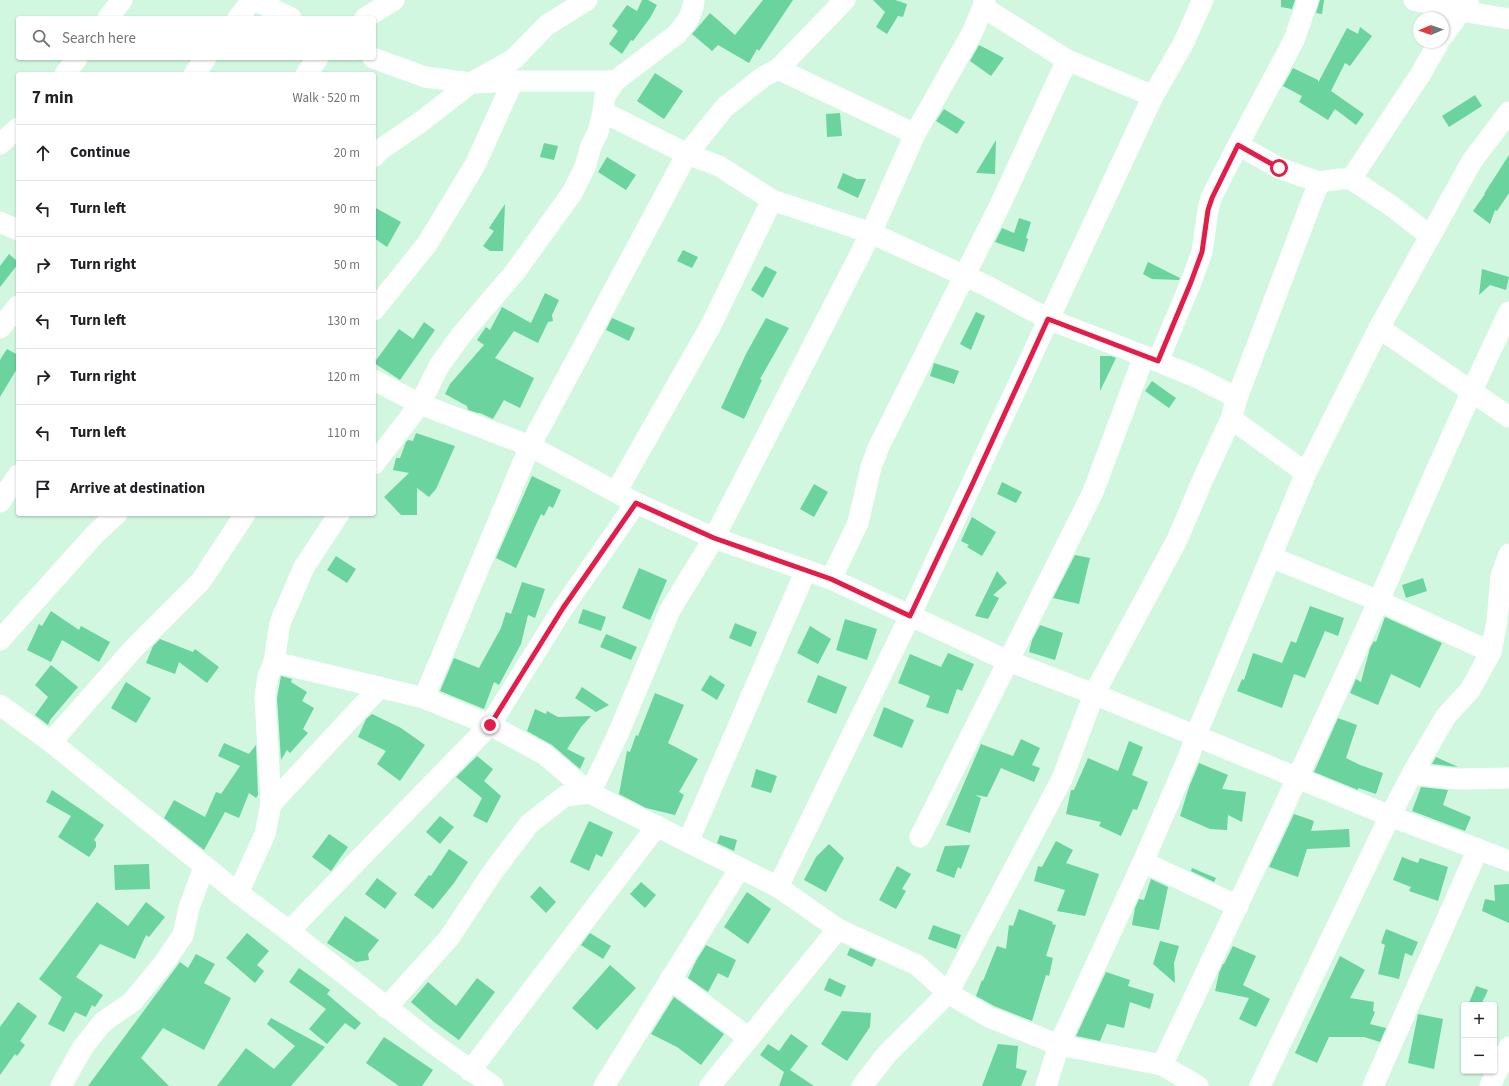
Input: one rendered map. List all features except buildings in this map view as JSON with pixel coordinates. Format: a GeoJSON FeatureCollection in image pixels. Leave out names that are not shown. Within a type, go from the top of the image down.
{"type":"FeatureCollection","features":[{"type":"Feature","properties":{"kind":"street"},"geometry":{"type":"LineString","coordinates":[[110,16],[122,0]]}},
{"type":"Feature","properties":{"kind":"street"},"geometry":{"type":"LineString","coordinates":[[240,16],[253,0],[287,16]]}},
{"type":"Feature","properties":{"kind":"street"},"geometry":{"type":"LineString","coordinates":[[368,16],[394,0]]}},
{"type":"Feature","properties":{"kind":"street"},"geometry":{"type":"LineString","coordinates":[[376,155],[380,150],[422,121],[471,83],[514,59],[547,26],[587,0]]}},
{"type":"Feature","properties":{"kind":"street"},"geometry":{"type":"LineString","coordinates":[[376,461],[420,404],[439,366],[462,334],[515,272],[572,193],[585,167],[591,146],[598,132],[605,96],[615,81],[678,34],[688,20],[694,0]]}},
{"type":"Feature","properties":{"kind":"street"},"geometry":{"type":"LineString","coordinates":[[424,698],[530,446],[687,154],[725,108],[763,77],[778,69],[845,0]]}},
{"type":"Feature","properties":{"kind":"street"},"geometry":{"type":"LineString","coordinates":[[778,887],[910,616],[1153,96],[1183,44],[1203,0]]}},
{"type":"Feature","properties":{"kind":"street"},"geometry":{"type":"LineString","coordinates":[[920,837],[1093,492],[1151,358],[1191,282],[1202,252],[1208,210],[1212,198],[1238,145],[1294,40],[1308,0]]}},
{"type":"Feature","properties":{"kind":"street"},"geometry":{"type":"LineString","coordinates":[[1414,0],[1465,6],[1509,19]]}},
{"type":"Feature","properties":{"kind":"street"},"geometry":{"type":"LineString","coordinates":[[590,793],[618,734],[670,610],[714,538],[871,233],[915,134],[972,33],[984,4],[1067,60],[1153,96]]}},
{"type":"Feature","properties":{"kind":"street"},"geometry":{"type":"LineString","coordinates":[[1449,28],[1465,6]]}},
{"type":"Feature","properties":{"kind":"street"},"geometry":{"type":"LineString","coordinates":[[1351,179],[1420,75],[1436,48]]}},
{"type":"Feature","properties":{"kind":"street"},"geometry":{"type":"LineString","coordinates":[[376,59],[425,77],[471,83],[513,81],[615,81]]}},
{"type":"Feature","properties":{"kind":"street"},"geometry":{"type":"LineString","coordinates":[[66,72],[76,60]]}},
{"type":"Feature","properties":{"kind":"street"},"geometry":{"type":"LineString","coordinates":[[196,72],[204,60]]}},
{"type":"Feature","properties":{"kind":"street"},"geometry":{"type":"LineString","coordinates":[[308,72],[316,60]]}},
{"type":"Feature","properties":{"kind":"street"},"geometry":{"type":"LineString","coordinates":[[831,579],[858,523],[871,467],[879,446],[1020,164],[1067,60]]}},
{"type":"Feature","properties":{"kind":"street"},"geometry":{"type":"LineString","coordinates":[[778,69],[915,134]]}},
{"type":"Feature","properties":{"kind":"street"},"geometry":{"type":"LineString","coordinates":[[376,308],[427,244],[475,165],[513,81]]}},
{"type":"Feature","properties":{"kind":"street"},"geometry":{"type":"LineString","coordinates":[[603,112],[687,154],[719,166],[772,200],[871,233],[964,275],[1048,319],[1151,358],[1196,377],[1237,398]]}},
{"type":"Feature","properties":{"kind":"street"},"geometry":{"type":"LineString","coordinates":[[1046,1086],[1059,1045],[1143,862],[1189,756],[1306,474],[1379,328],[1472,161],[1509,112]]}},
{"type":"Feature","properties":{"kind":"street"},"geometry":{"type":"LineString","coordinates":[[0,144],[16,130]]}},
{"type":"Feature","properties":{"kind":"street"},"geometry":{"type":"LineString","coordinates":[[1238,145],[1279,168],[1319,182],[1351,179],[1393,207],[1430,236]]}},
{"type":"Feature","properties":{"kind":"street"},"geometry":{"type":"LineString","coordinates":[[862,1086],[887,1054],[948,992],[1062,779],[1094,694],[1177,540],[1231,419],[1237,398],[1319,182]]}},
{"type":"Feature","properties":{"kind":"street"},"geometry":{"type":"LineString","coordinates":[[616,492],[710,327],[772,200]]}},
{"type":"Feature","properties":{"kind":"street"},"geometry":{"type":"LineString","coordinates":[[0,222],[16,229]]}},
{"type":"Feature","properties":{"kind":"street"},"geometry":{"type":"LineString","coordinates":[[0,328],[16,308]]}},
{"type":"Feature","properties":{"kind":"street"},"geometry":{"type":"LineString","coordinates":[[1162,1065],[1298,777],[1379,601],[1470,392],[1509,312]]}},
{"type":"Feature","properties":{"kind":"street"},"geometry":{"type":"LineString","coordinates":[[1379,328],[1470,392],[1509,417]]}},
{"type":"Feature","properties":{"kind":"street"},"geometry":{"type":"LineString","coordinates":[[376,381],[420,404],[530,446],[636,503],[714,538],[831,579],[1008,661],[1094,694],[1390,816],[1509,861]]}},
{"type":"Feature","properties":{"kind":"street"},"geometry":{"type":"LineString","coordinates":[[1231,419],[1306,474]]}},
{"type":"Feature","properties":{"kind":"street"},"geometry":{"type":"LineString","coordinates":[[0,502],[16,478]]}},
{"type":"Feature","properties":{"kind":"street"},"geometry":{"type":"LineString","coordinates":[[289,931],[490,725],[563,608],[636,503]]}},
{"type":"Feature","properties":{"kind":"street"},"geometry":{"type":"LineString","coordinates":[[0,640],[96,533],[114,516]]}},
{"type":"Feature","properties":{"kind":"street"},"geometry":{"type":"LineString","coordinates":[[51,742],[134,648],[201,581],[245,516]]}},
{"type":"Feature","properties":{"kind":"street"},"geometry":{"type":"LineString","coordinates":[[238,893],[265,834],[272,804],[265,697],[268,676],[274,662],[280,622],[304,567],[338,516]]}},
{"type":"Feature","properties":{"kind":"street"},"geometry":{"type":"LineString","coordinates":[[1260,1086],[1390,816],[1412,774],[1446,716],[1470,690],[1491,652],[1497,621],[1501,576],[1509,554]]}},
{"type":"Feature","properties":{"kind":"street"},"geometry":{"type":"LineString","coordinates":[[1271,557],[1379,601],[1491,652]]}},
{"type":"Feature","properties":{"kind":"street"},"geometry":{"type":"LineString","coordinates":[[688,842],[806,570]]}},
{"type":"Feature","properties":{"kind":"street"},"geometry":{"type":"LineString","coordinates":[[274,662],[424,698],[490,725],[544,754],[590,793],[778,887],[838,928],[917,965],[948,992],[989,1017],[1059,1045],[1162,1065],[1198,1086]]}},
{"type":"Feature","properties":{"kind":"street"},"geometry":{"type":"LineString","coordinates":[[272,804],[380,687]]}},
{"type":"Feature","properties":{"kind":"street"},"geometry":{"type":"LineString","coordinates":[[0,705],[51,742],[204,867],[289,931],[386,1008],[470,1071],[493,1086]]}},
{"type":"Feature","properties":{"kind":"street"},"geometry":{"type":"LineString","coordinates":[[1412,774],[1456,779],[1509,778]]}},
{"type":"Feature","properties":{"kind":"street"},"geometry":{"type":"LineString","coordinates":[[386,1008],[449,938],[492,873],[529,824],[565,796],[590,793]]}},
{"type":"Feature","properties":{"kind":"street"},"geometry":{"type":"LineString","coordinates":[[470,1071],[657,826]]}},
{"type":"Feature","properties":{"kind":"street"},"geometry":{"type":"LineString","coordinates":[[1372,1086],[1478,849]]}},
{"type":"Feature","properties":{"kind":"street"},"geometry":{"type":"LineString","coordinates":[[1143,862],[1238,906]]}},
{"type":"Feature","properties":{"kind":"street"},"geometry":{"type":"LineString","coordinates":[[61,1086],[82,1047],[103,1022],[132,1002],[164,963],[183,934],[189,908],[204,867]]}},
{"type":"Feature","properties":{"kind":"street"},"geometry":{"type":"LineString","coordinates":[[604,1086],[740,868]]}},
{"type":"Feature","properties":{"kind":"street"},"geometry":{"type":"LineString","coordinates":[[710,1086],[838,928]]}},
{"type":"Feature","properties":{"kind":"street"},"geometry":{"type":"LineString","coordinates":[[670,979],[749,1038]]}},
{"type":"Feature","properties":{"kind":"street"},"geometry":{"type":"LineString","coordinates":[[1490,1086],[1509,1047]]}},
{"type":"Feature","properties":{"kind":"route"},"geometry":{"type":"LineString","coordinates":[[490,725],[563,608],[636,503],[714,538],[831,579],[910,616],[1048,319],[1158,361],[1202,252],[1208,210],[1212,198],[1238,145],[1279,168]]}}]}
